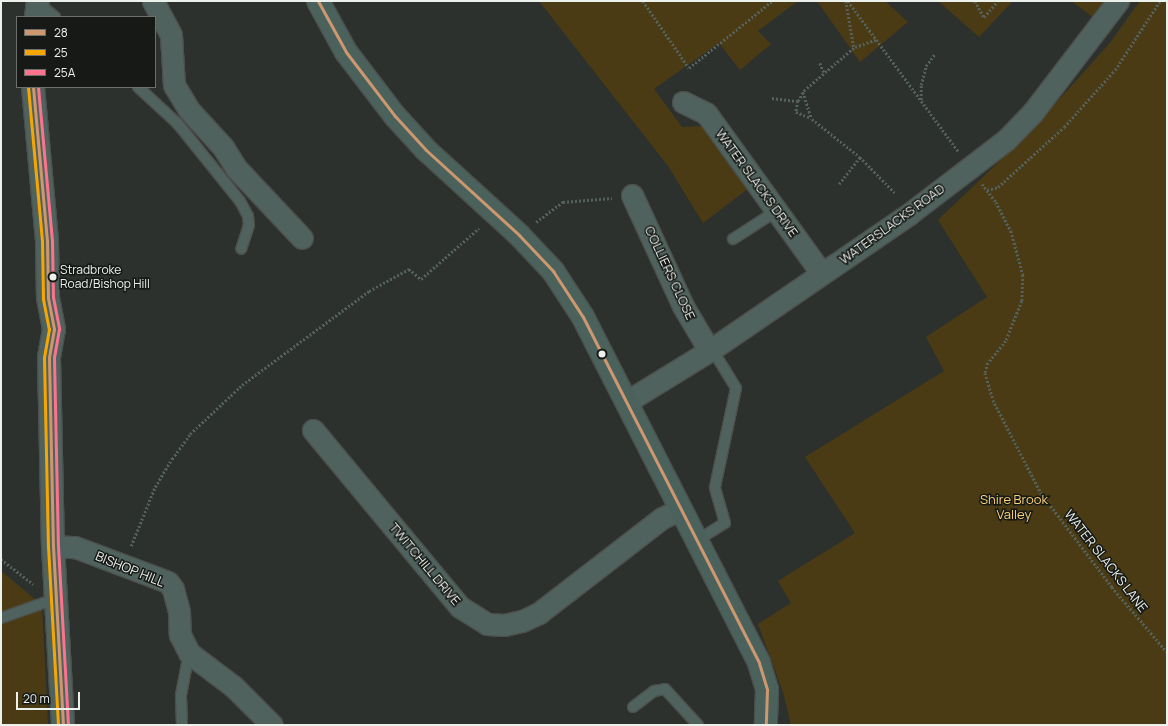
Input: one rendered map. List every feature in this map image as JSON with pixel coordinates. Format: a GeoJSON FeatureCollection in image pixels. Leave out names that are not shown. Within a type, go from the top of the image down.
{"type":"FeatureCollection","features":[{"type":"Feature","properties":{"kind":"main road"},"geometry":{"type":"LineString","coordinates":[[318,1],[346,52],[395,116],[426,150],[518,235],[553,271],[583,317],[759,663],[767,690],[766,725]]}},
{"type":"Feature","properties":{"kind":"street"},"geometry":{"type":"LineString","coordinates":[[153,1],[171,35],[174,85],[189,110],[223,147],[236,168],[302,238]]}},
{"type":"Feature","properties":{"kind":"street","name":"WATERSLACKS ROAD"},"geometry":{"type":"LineString","coordinates":[[626,402],[710,350],[910,214],[1007,139],[1033,112],[1112,3]]}},
{"type":"Feature","properties":{"kind":"street"},"geometry":{"type":"LineString","coordinates":[[33,88],[47,241],[48,298],[54,329],[49,358],[54,599],[63,725]]}},
{"type":"Feature","properties":{"kind":"street","name":"WATER SLACKS DRIVE"},"geometry":{"type":"LineString","coordinates":[[683,102],[706,113],[778,210],[822,274]]}},
{"type":"Feature","properties":{"kind":"street","name":"COLLIERS CLOSE"},"geometry":{"type":"LineString","coordinates":[[632,195],[644,216],[655,247],[683,306],[710,350]]}},
{"type":"Feature","properties":{"kind":"street","name":"TWITCHILL DRIVE"},"geometry":{"type":"LineString","coordinates":[[313,430],[460,607],[487,624],[504,625],[522,621],[539,613],[662,518],[681,509]]}},
{"type":"Feature","properties":{"kind":"street","name":"BISHOP HILL"},"geometry":{"type":"LineString","coordinates":[[53,546],[75,547],[124,568],[160,578],[173,589],[179,612],[180,635],[189,653],[233,686],[272,725]]}},
{"type":"Feature","properties":{"kind":"lane"},"geometry":{"type":"LineString","coordinates":[[37,7],[53,16]]}},
{"type":"Feature","properties":{"kind":"lane"},"geometry":{"type":"LineString","coordinates":[[139,88],[178,124],[240,201],[248,216],[249,225],[241,250]]}},
{"type":"Feature","properties":{"kind":"lane"},"geometry":{"type":"LineString","coordinates":[[733,239],[778,210]]}},
{"type":"Feature","properties":{"kind":"lane"},"geometry":{"type":"LineString","coordinates":[[696,541],[725,523],[715,487],[736,388],[710,350]]}},
{"type":"Feature","properties":{"kind":"lane"},"geometry":{"type":"LineString","coordinates":[[1,618],[54,599]]}},
{"type":"Feature","properties":{"kind":"lane"},"geometry":{"type":"LineString","coordinates":[[182,725],[182,695],[189,653]]}},
{"type":"Feature","properties":{"kind":"lane"},"geometry":{"type":"LineString","coordinates":[[632,707],[654,691],[665,689],[698,725]]}},
{"type":"Feature","properties":{"kind":"path"},"geometry":{"type":"LineString","coordinates":[[644,1],[689,68],[772,1]]}},
{"type":"Feature","properties":{"kind":"path"},"geometry":{"type":"LineString","coordinates":[[847,1],[961,155]]}},
{"type":"Feature","properties":{"kind":"path"},"geometry":{"type":"LineString","coordinates":[[847,1],[854,48]]}},
{"type":"Feature","properties":{"kind":"path"},"geometry":{"type":"LineString","coordinates":[[975,1],[984,17],[998,1]]}},
{"type":"Feature","properties":{"kind":"path"},"geometry":{"type":"LineString","coordinates":[[987,190],[998,187],[1064,127],[1115,70],[1160,1]]}},
{"type":"Feature","properties":{"kind":"path"},"geometry":{"type":"LineString","coordinates":[[876,40],[854,48],[824,72],[803,92],[798,101],[796,112],[812,118],[860,157],[895,193]]}},
{"type":"Feature","properties":{"kind":"path"},"geometry":{"type":"LineString","coordinates":[[921,101],[921,85],[926,66],[934,55]]}},
{"type":"Feature","properties":{"kind":"path"},"geometry":{"type":"LineString","coordinates":[[820,63],[824,72]]}},
{"type":"Feature","properties":{"kind":"path"},"geometry":{"type":"LineString","coordinates":[[803,92],[812,118]]}},
{"type":"Feature","properties":{"kind":"path"},"geometry":{"type":"LineString","coordinates":[[772,98],[798,101]]}},
{"type":"Feature","properties":{"kind":"path"},"geometry":{"type":"LineString","coordinates":[[839,184],[860,157]]}},
{"type":"Feature","properties":{"kind":"path","name":"WATER SLACKS LANE"},"geometry":{"type":"LineString","coordinates":[[980,181],[996,202],[1011,231],[1022,275],[1022,301],[1006,341],[988,363],[985,374],[993,400],[1040,493],[1112,588],[1167,652]]}},
{"type":"Feature","properties":{"kind":"path"},"geometry":{"type":"LineString","coordinates":[[518,235],[563,202],[632,195]]}},
{"type":"Feature","properties":{"kind":"path"},"geometry":{"type":"LineString","coordinates":[[124,568],[155,487],[172,459],[190,434],[236,390],[369,291],[410,269],[421,279],[483,225]]}},
{"type":"Feature","properties":{"kind":"path"},"geometry":{"type":"LineString","coordinates":[[1,559],[36,586]]}},
{"type":"Feature","properties":{"kind":"green space"},"geometry":{"type":"Polygon","coordinates":[[[539,1],[798,1],[758,31],[771,44],[740,70],[719,43],[654,89],[682,127],[703,126],[749,188],[703,223],[668,166],[539,1]]]}},
{"type":"Feature","properties":{"kind":"green space"},"geometry":{"type":"Polygon","coordinates":[[[817,1],[885,1],[908,22],[860,62],[817,1]]]}},
{"type":"Feature","properties":{"kind":"green space"},"geometry":{"type":"Polygon","coordinates":[[[938,1],[1013,1],[979,37],[938,1]]]}},
{"type":"Feature","properties":{"kind":"green space"},"geometry":{"type":"Polygon","coordinates":[[[1071,1],[1106,1],[1094,18],[1071,1]]]}},
{"type":"Feature","properties":{"kind":"green space","name":"Shire Brook Valley"},"geometry":{"type":"Polygon","coordinates":[[[1140,1],[1167,1],[1167,725],[791,725],[783,692],[758,624],[791,603],[778,581],[855,533],[805,457],[944,371],[926,337],[987,297],[938,220],[1030,132],[1109,44],[1140,1]]]}},
{"type":"Feature","properties":{"kind":"green space"},"geometry":{"type":"Polygon","coordinates":[[[1,571],[42,605],[48,725],[1,725],[1,571]]]}},
{"type":"Feature","properties":{"kind":"transit line","name":"28"},"geometry":{"type":"LineString","coordinates":[[318,1],[346,52],[395,116],[426,150],[519,235],[553,271],[583,317],[759,663],[767,690],[766,725]]}},
{"type":"Feature","properties":{"kind":"transit line","name":"25"},"geometry":{"type":"LineString","coordinates":[[28,88],[42,241],[43,299],[49,329],[44,358],[48,546],[58,725]]}},
{"type":"Feature","properties":{"kind":"transit line","name":"28"},"geometry":{"type":"LineString","coordinates":[[33,88],[47,241],[48,298],[54,329],[49,358],[53,546],[63,725]]}},
{"type":"Feature","properties":{"kind":"transit line","name":"25A"},"geometry":{"type":"LineString","coordinates":[[38,88],[52,241],[53,297],[59,329],[54,358],[58,546],[68,725]]}},
{"type":"Feature","properties":{"kind":"place","name":"Stradbroke Road/Bishop Hill"},"geometry":{"type":"Point","coordinates":[53,277]}}]}
